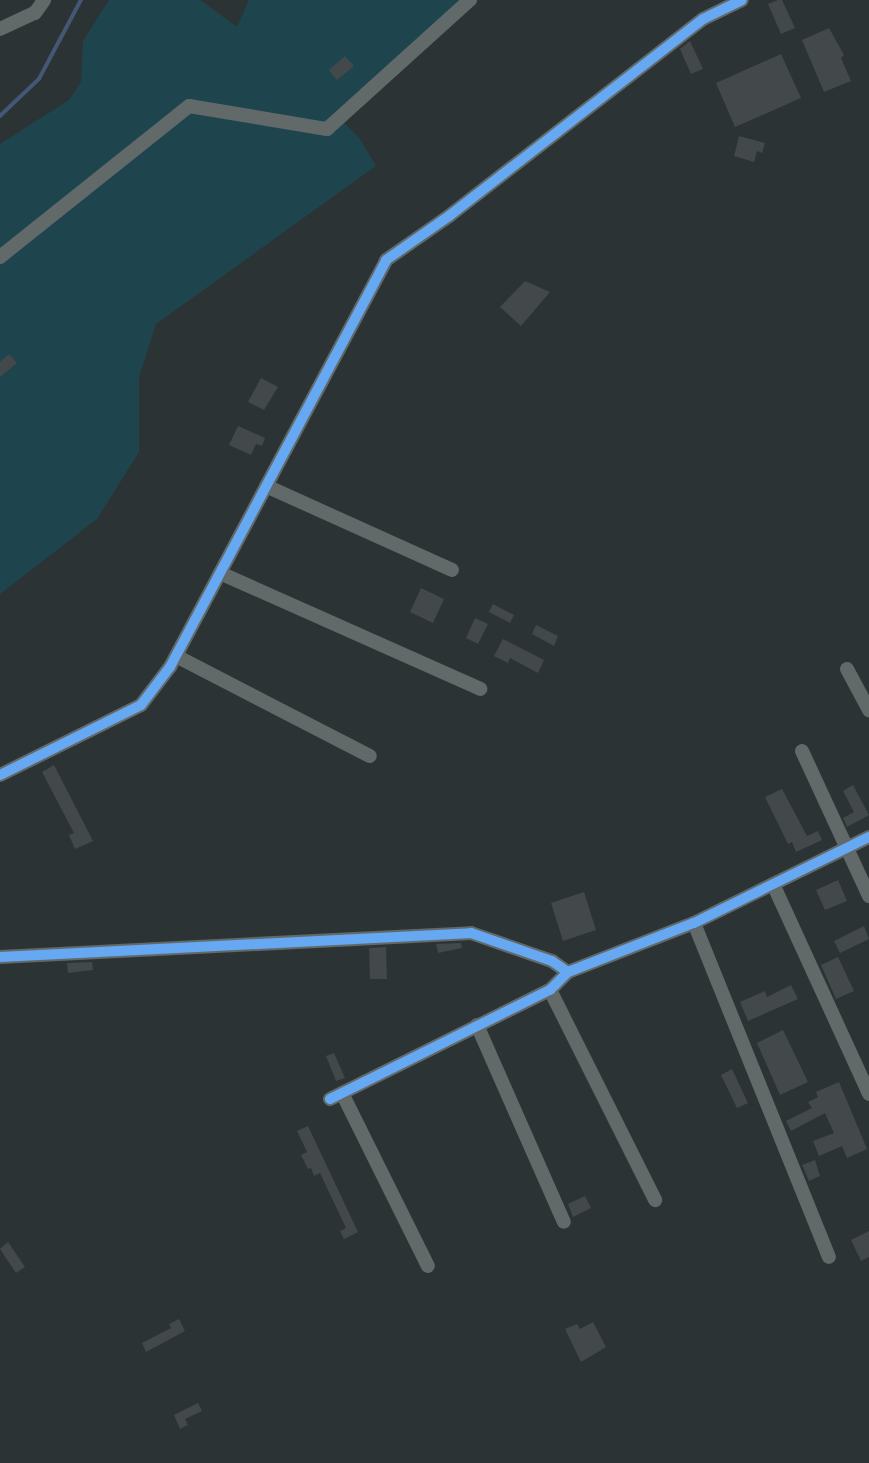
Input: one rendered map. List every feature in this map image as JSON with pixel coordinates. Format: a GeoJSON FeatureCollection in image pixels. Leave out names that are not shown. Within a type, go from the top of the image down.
{"type":"FeatureCollection","features":[{"type":"Feature","properties":{"kind":"street"},"geometry":{"type":"LineString","coordinates":[[0,29],[34,13],[44,0]]}},
{"type":"Feature","properties":{"kind":"street"},"geometry":{"type":"LineString","coordinates":[[0,257],[190,106],[327,129],[470,0]]}},
{"type":"Feature","properties":{"kind":"street"},"geometry":{"type":"LineString","coordinates":[[0,775],[141,705],[176,656],[386,260],[449,216],[702,19],[742,0]]}},
{"type":"Feature","properties":{"kind":"street"},"geometry":{"type":"LineString","coordinates":[[266,486],[452,570]]}},
{"type":"Feature","properties":{"kind":"street"},"geometry":{"type":"LineString","coordinates":[[220,573],[480,689]]}},
{"type":"Feature","properties":{"kind":"street"},"geometry":{"type":"LineString","coordinates":[[176,656],[370,756]]}},
{"type":"Feature","properties":{"kind":"street"},"geometry":{"type":"LineString","coordinates":[[847,669],[869,710]]}},
{"type":"Feature","properties":{"kind":"street"},"geometry":{"type":"LineString","coordinates":[[802,751],[869,896]]}},
{"type":"Feature","properties":{"kind":"street"},"geometry":{"type":"LineString","coordinates":[[428,1266],[336,1096],[550,990],[569,972],[694,923],[869,837]]}},
{"type":"Feature","properties":{"kind":"street"},"geometry":{"type":"LineString","coordinates":[[773,884],[869,1094]]}},
{"type":"Feature","properties":{"kind":"street"},"geometry":{"type":"LineString","coordinates":[[694,923],[828,1257]]}},
{"type":"Feature","properties":{"kind":"street"},"geometry":{"type":"LineString","coordinates":[[0,957],[471,933],[552,961],[569,972]]}},
{"type":"Feature","properties":{"kind":"street"},"geometry":{"type":"LineString","coordinates":[[550,990],[654,1200]]}},
{"type":"Feature","properties":{"kind":"street"},"geometry":{"type":"LineString","coordinates":[[477,1025],[564,1222]]}},
{"type":"Feature","properties":{"kind":"shaded area"},"geometry":{"type":"Polygon","coordinates":[[[109,0],[200,0],[237,27],[249,0],[467,0],[334,113],[359,138],[376,166],[156,324],[139,377],[139,452],[97,519],[0,594],[0,144],[69,100],[81,82],[83,41],[109,0]]]}},
{"type":"Feature","properties":{"kind":"building"},"geometry":{"type":"Polygon","coordinates":[[[782,0],[795,28],[781,34],[768,4],[782,0]]]}},
{"type":"Feature","properties":{"kind":"building"},"geometry":{"type":"Polygon","coordinates":[[[829,28],[844,55],[841,58],[851,81],[824,92],[802,40],[829,28]]]}},
{"type":"Feature","properties":{"kind":"building"},"geometry":{"type":"Polygon","coordinates":[[[690,41],[703,69],[691,74],[680,49],[690,41]]]}},
{"type":"Feature","properties":{"kind":"building"},"geometry":{"type":"Polygon","coordinates":[[[781,54],[801,98],[735,127],[716,83],[781,54]]]}},
{"type":"Feature","properties":{"kind":"building"},"geometry":{"type":"Polygon","coordinates":[[[345,56],[354,66],[337,80],[329,70],[345,56]]]}},
{"type":"Feature","properties":{"kind":"building"},"geometry":{"type":"Polygon","coordinates":[[[739,136],[765,143],[762,153],[757,151],[754,162],[734,156],[739,136]]]}},
{"type":"Feature","properties":{"kind":"building"},"geometry":{"type":"Polygon","coordinates":[[[525,281],[550,292],[521,326],[500,307],[525,281]]]}},
{"type":"Feature","properties":{"kind":"building"},"geometry":{"type":"Polygon","coordinates":[[[9,354],[17,363],[0,377],[0,362],[9,354]]]}},
{"type":"Feature","properties":{"kind":"building"},"geometry":{"type":"Polygon","coordinates":[[[261,378],[278,387],[264,410],[248,402],[261,378]]]}},
{"type":"Feature","properties":{"kind":"building"},"geometry":{"type":"Polygon","coordinates":[[[238,426],[265,438],[262,446],[256,444],[251,455],[229,445],[238,426]]]}},
{"type":"Feature","properties":{"kind":"building"},"geometry":{"type":"Polygon","coordinates":[[[421,588],[444,599],[433,623],[410,612],[421,588]]]}},
{"type":"Feature","properties":{"kind":"building"},"geometry":{"type":"Polygon","coordinates":[[[493,604],[514,615],[510,623],[489,612],[493,604]]]}},
{"type":"Feature","properties":{"kind":"building"},"geometry":{"type":"Polygon","coordinates":[[[475,618],[488,624],[478,644],[466,638],[475,618]]]}},
{"type":"Feature","properties":{"kind":"building"},"geometry":{"type":"Polygon","coordinates":[[[536,625],[558,636],[554,646],[532,634],[536,625]]]}},
{"type":"Feature","properties":{"kind":"building"},"geometry":{"type":"Polygon","coordinates":[[[503,639],[544,660],[538,673],[510,658],[508,663],[494,656],[503,639]]]}},
{"type":"Feature","properties":{"kind":"building"},"geometry":{"type":"Polygon","coordinates":[[[54,765],[93,841],[75,849],[69,835],[74,833],[42,772],[54,765]]]}},
{"type":"Feature","properties":{"kind":"building"},"geometry":{"type":"Polygon","coordinates":[[[853,785],[869,815],[847,827],[843,818],[854,812],[843,791],[853,785]]]}},
{"type":"Feature","properties":{"kind":"building"},"geometry":{"type":"Polygon","coordinates":[[[782,789],[807,836],[818,831],[822,840],[796,852],[792,842],[788,844],[765,797],[782,789]]]}},
{"type":"Feature","properties":{"kind":"building"},"geometry":{"type":"Polygon","coordinates":[[[838,880],[847,901],[825,910],[816,890],[838,880]]]}},
{"type":"Feature","properties":{"kind":"building"},"geometry":{"type":"Polygon","coordinates":[[[584,892],[596,930],[563,941],[551,903],[584,892]]]}},
{"type":"Feature","properties":{"kind":"building"},"geometry":{"type":"Polygon","coordinates":[[[864,926],[869,939],[840,953],[834,941],[864,926]]]}},
{"type":"Feature","properties":{"kind":"building"},"geometry":{"type":"Polygon","coordinates":[[[461,943],[462,948],[438,953],[436,944],[461,943]]]}},
{"type":"Feature","properties":{"kind":"building"},"geometry":{"type":"Polygon","coordinates":[[[386,947],[387,979],[370,979],[369,948],[386,947]]]}},
{"type":"Feature","properties":{"kind":"building"},"geometry":{"type":"Polygon","coordinates":[[[838,957],[854,991],[836,999],[821,965],[838,957]]]}},
{"type":"Feature","properties":{"kind":"building"},"geometry":{"type":"Polygon","coordinates":[[[92,962],[93,970],[68,973],[67,963],[92,962]]]}},
{"type":"Feature","properties":{"kind":"building"},"geometry":{"type":"Polygon","coordinates":[[[791,985],[798,999],[748,1021],[740,1002],[765,991],[767,997],[791,985]]]}},
{"type":"Feature","properties":{"kind":"building"},"geometry":{"type":"Polygon","coordinates":[[[783,1030],[808,1082],[780,1095],[757,1043],[783,1030]]]}},
{"type":"Feature","properties":{"kind":"building"},"geometry":{"type":"Polygon","coordinates":[[[334,1053],[345,1078],[336,1081],[326,1056],[334,1053]]]}},
{"type":"Feature","properties":{"kind":"building"},"geometry":{"type":"Polygon","coordinates":[[[732,1069],[748,1103],[737,1108],[721,1075],[732,1069]]]}},
{"type":"Feature","properties":{"kind":"building"},"geometry":{"type":"Polygon","coordinates":[[[839,1082],[867,1149],[847,1158],[842,1146],[819,1156],[813,1141],[834,1133],[825,1113],[791,1131],[786,1121],[812,1108],[808,1102],[818,1097],[816,1092],[839,1082]]]}},
{"type":"Feature","properties":{"kind":"building"},"geometry":{"type":"Polygon","coordinates":[[[308,1126],[358,1232],[344,1239],[340,1231],[346,1228],[320,1173],[314,1176],[301,1155],[307,1152],[297,1131],[308,1126]]]}},
{"type":"Feature","properties":{"kind":"building"},"geometry":{"type":"Polygon","coordinates":[[[815,1160],[820,1176],[809,1181],[802,1165],[815,1160]]]}},
{"type":"Feature","properties":{"kind":"building"},"geometry":{"type":"Polygon","coordinates":[[[585,1196],[591,1208],[573,1217],[568,1204],[585,1196]]]}},
{"type":"Feature","properties":{"kind":"building"},"geometry":{"type":"Polygon","coordinates":[[[869,1231],[869,1257],[861,1261],[851,1240],[869,1231]]]}},
{"type":"Feature","properties":{"kind":"building"},"geometry":{"type":"Polygon","coordinates":[[[8,1242],[25,1267],[16,1273],[0,1249],[8,1242]]]}},
{"type":"Feature","properties":{"kind":"building"},"geometry":{"type":"Polygon","coordinates":[[[179,1319],[185,1331],[146,1352],[142,1343],[171,1328],[169,1324],[179,1319]]]}},
{"type":"Feature","properties":{"kind":"building"},"geometry":{"type":"Polygon","coordinates":[[[593,1322],[606,1347],[581,1362],[565,1329],[577,1324],[580,1329],[593,1322]]]}},
{"type":"Feature","properties":{"kind":"building"},"geometry":{"type":"Polygon","coordinates":[[[198,1403],[202,1411],[185,1419],[188,1425],[180,1429],[174,1415],[198,1403]]]}},
{"type":"Feature","properties":{"kind":"waterway"},"geometry":{"type":"LineString","coordinates":[[0,116],[39,79],[81,0]]}},
{"type":"Feature","properties":{"kind":"cycle path"},"geometry":{"type":"LineString","coordinates":[[0,775],[141,705],[170,667],[386,260],[449,216],[703,19],[742,0]]}},
{"type":"Feature","properties":{"kind":"cycle path"},"geometry":{"type":"LineString","coordinates":[[330,1099],[550,990],[568,972],[694,923],[869,837]]}},
{"type":"Feature","properties":{"kind":"cycle path"},"geometry":{"type":"LineString","coordinates":[[0,957],[471,933],[552,961],[568,972]]}}]}
